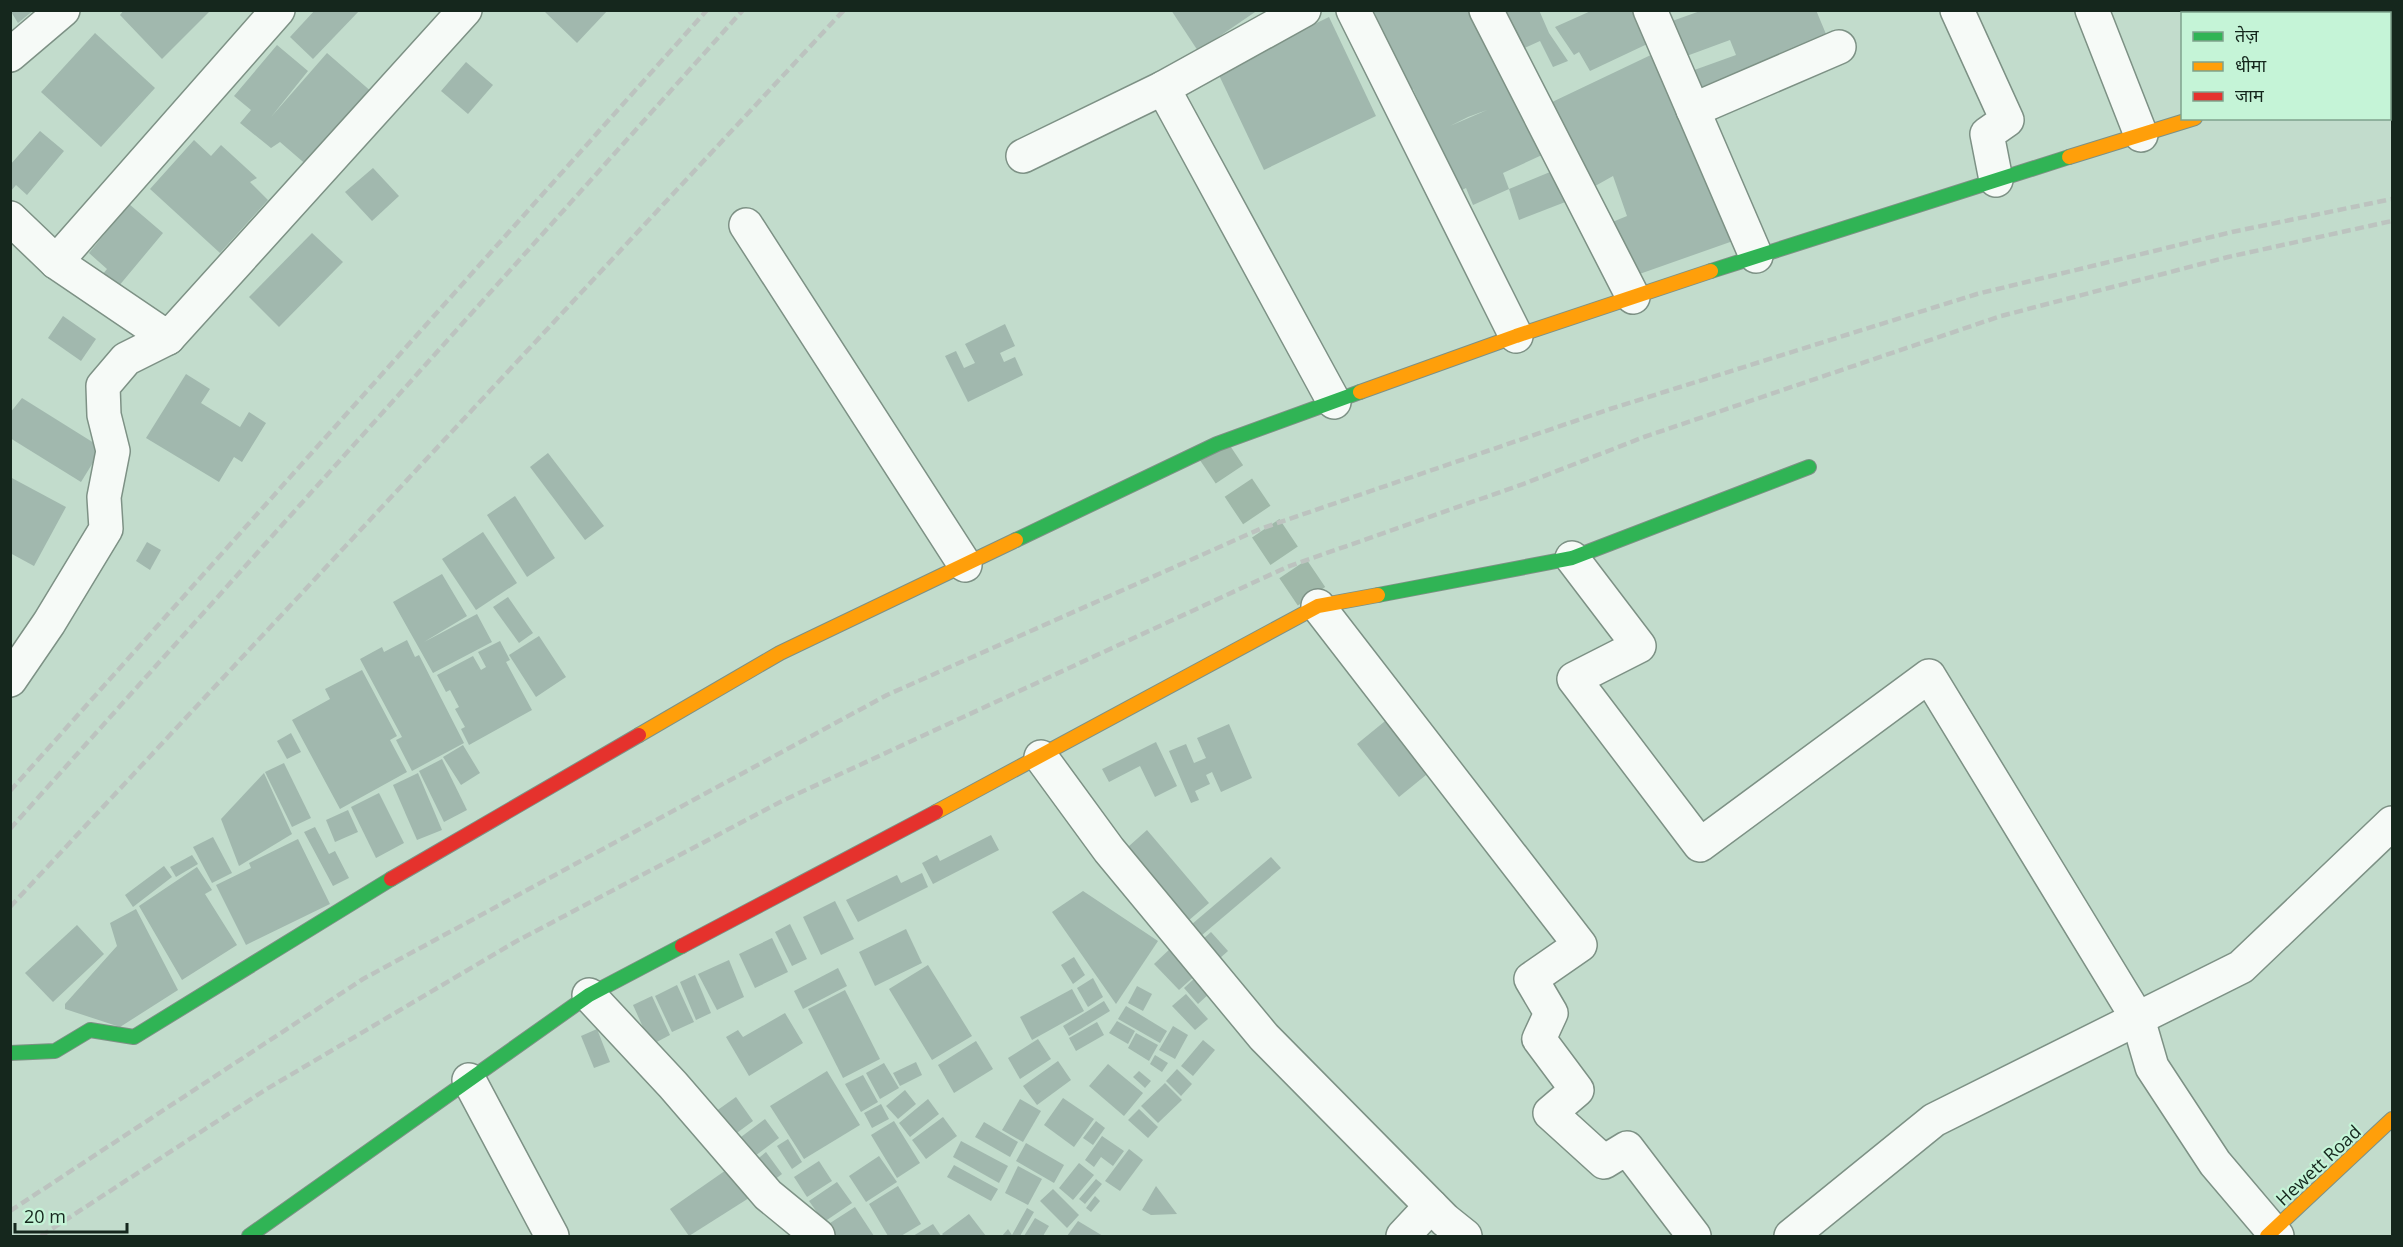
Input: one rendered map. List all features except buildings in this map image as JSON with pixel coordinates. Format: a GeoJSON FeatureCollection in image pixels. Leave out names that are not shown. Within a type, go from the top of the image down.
{"type":"FeatureCollection","features":[{"type":"Feature","properties":{"kind":"street"},"geometry":{"type":"LineString","coordinates":[[10,55],[63,10]]}},
{"type":"Feature","properties":{"kind":"street"},"geometry":{"type":"LineString","coordinates":[[56,262],[278,10]]}},
{"type":"Feature","properties":{"kind":"street"},"geometry":{"type":"LineString","coordinates":[[10,680],[50,623],[106,529],[104,496],[113,451],[104,415],[103,386],[126,359],[168,338],[465,10]]}},
{"type":"Feature","properties":{"kind":"street"},"geometry":{"type":"LineString","coordinates":[[1023,156],[1163,88],[1304,10]]}},
{"type":"Feature","properties":{"kind":"street"},"geometry":{"type":"LineString","coordinates":[[1353,10],[1516,336]]}},
{"type":"Feature","properties":{"kind":"street"},"geometry":{"type":"LineString","coordinates":[[1486,10],[1633,297]]}},
{"type":"Feature","properties":{"kind":"street"},"geometry":{"type":"LineString","coordinates":[[1650,10],[1756,256]]}},
{"type":"Feature","properties":{"kind":"street"},"geometry":{"type":"LineString","coordinates":[[1957,10],[2007,120],[1987,134],[1996,180]]}},
{"type":"Feature","properties":{"kind":"street"},"geometry":{"type":"LineString","coordinates":[[2092,10],[2141,135]]}},
{"type":"Feature","properties":{"kind":"street"},"geometry":{"type":"LineString","coordinates":[[1693,110],[1839,47]]}},
{"type":"Feature","properties":{"kind":"street"},"geometry":{"type":"LineString","coordinates":[[1163,88],[1334,402]]}},
{"type":"Feature","properties":{"kind":"street"},"geometry":{"type":"LineString","coordinates":[[10,1053],[55,1051],[90,1030],[134,1037],[322,919],[780,653],[1217,444],[1516,336],[1756,256],[2188,120]]}},
{"type":"Feature","properties":{"kind":"street"},"geometry":{"type":"LineString","coordinates":[[10,218],[56,262],[168,338]]}},
{"type":"Feature","properties":{"kind":"street"},"geometry":{"type":"LineString","coordinates":[[746,225],[965,565]]}},
{"type":"Feature","properties":{"kind":"street"},"geometry":{"type":"LineString","coordinates":[[249,1236],[589,995],[1041,757],[1318,606],[1572,558],[1809,467]]}},
{"type":"Feature","properties":{"kind":"street"},"geometry":{"type":"LineString","coordinates":[[1572,558],[1639,646],[1574,679],[1700,845],[1929,676],[2138,1019],[2152,1067],[2215,1163],[2272,1235]]}},
{"type":"Feature","properties":{"kind":"street"},"geometry":{"type":"LineString","coordinates":[[1318,606],[1580,945],[1531,979],[1551,1013],[1539,1039],[1577,1090],[1550,1113],[1604,1162],[1627,1148],[1694,1236]]}},
{"type":"Feature","properties":{"kind":"street"},"geometry":{"type":"LineString","coordinates":[[1041,757],[1109,850],[1264,1037],[1431,1206],[1465,1236]]}},
{"type":"Feature","properties":{"kind":"street"},"geometry":{"type":"LineString","coordinates":[[1791,1236],[1934,1120],[2241,967],[2392,823]]}},
{"type":"Feature","properties":{"kind":"street"},"geometry":{"type":"LineString","coordinates":[[589,995],[673,1085],[768,1195],[818,1236]]}},
{"type":"Feature","properties":{"kind":"street"},"geometry":{"type":"LineString","coordinates":[[469,1080],[552,1236]]}},
{"type":"Feature","properties":{"kind":"street","name":"Hewett Road"},"geometry":{"type":"LineString","coordinates":[[2272,1235],[2392,1119]]}},
{"type":"Feature","properties":{"kind":"street"},"geometry":{"type":"LineString","coordinates":[[1403,1236],[1431,1206]]}},
{"type":"Feature","properties":{"kind":"tunnel"},"geometry":{"type":"LineString","coordinates":[[1211,447],[1318,606]]}},
{"type":"Feature","properties":{"kind":"railway"},"geometry":{"type":"LineString","coordinates":[[10,791],[707,10]]}},
{"type":"Feature","properties":{"kind":"railway"},"geometry":{"type":"LineString","coordinates":[[10,829],[743,10]]}},
{"type":"Feature","properties":{"kind":"railway"},"geometry":{"type":"LineString","coordinates":[[10,907],[844,10]]}},
{"type":"Feature","properties":{"kind":"railway"},"geometry":{"type":"LineString","coordinates":[[10,1211],[363,979],[887,695],[1260,529],[1610,409],[1977,294],[2232,232],[2392,199]]}},
{"type":"Feature","properties":{"kind":"railway"},"geometry":{"type":"LineString","coordinates":[[41,1236],[265,1090],[515,942],[782,801],[1287,567],[1526,483],[1644,437],[2001,316],[2228,257],[2392,221]]}},
{"type":"Feature","properties":{"kind":"traffic: fast"},"geometry":{"type":"LineString","coordinates":[[1711,271],[2069,157]]}},
{"type":"Feature","properties":{"kind":"traffic: fast"},"geometry":{"type":"LineString","coordinates":[[1016,540],[1217,444],[1360,392]]}},
{"type":"Feature","properties":{"kind":"traffic: fast"},"geometry":{"type":"LineString","coordinates":[[1378,595],[1572,558],[1809,467]]}},
{"type":"Feature","properties":{"kind":"traffic: fast"},"geometry":{"type":"LineString","coordinates":[[10,1053],[55,1051],[90,1030],[134,1037],[391,879]]}},
{"type":"Feature","properties":{"kind":"traffic: fast"},"geometry":{"type":"LineString","coordinates":[[249,1236],[589,995],[682,946]]}},
{"type":"Feature","properties":{"kind":"traffic: slow"},"geometry":{"type":"LineString","coordinates":[[2069,157],[2189,120]]}},
{"type":"Feature","properties":{"kind":"traffic: slow"},"geometry":{"type":"LineString","coordinates":[[1360,392],[1516,336],[1711,271]]}},
{"type":"Feature","properties":{"kind":"traffic: slow"},"geometry":{"type":"LineString","coordinates":[[639,735],[780,653],[1016,540]]}},
{"type":"Feature","properties":{"kind":"traffic: slow"},"geometry":{"type":"LineString","coordinates":[[936,812],[1318,606],[1378,595]]}},
{"type":"Feature","properties":{"kind":"traffic: slow"},"geometry":{"type":"LineString","coordinates":[[2267,1236],[2392,1119]]}},
{"type":"Feature","properties":{"kind":"traffic: jam"},"geometry":{"type":"LineString","coordinates":[[391,879],[639,735]]}},
{"type":"Feature","properties":{"kind":"traffic: jam"},"geometry":{"type":"LineString","coordinates":[[682,946],[936,812]]}}]}
